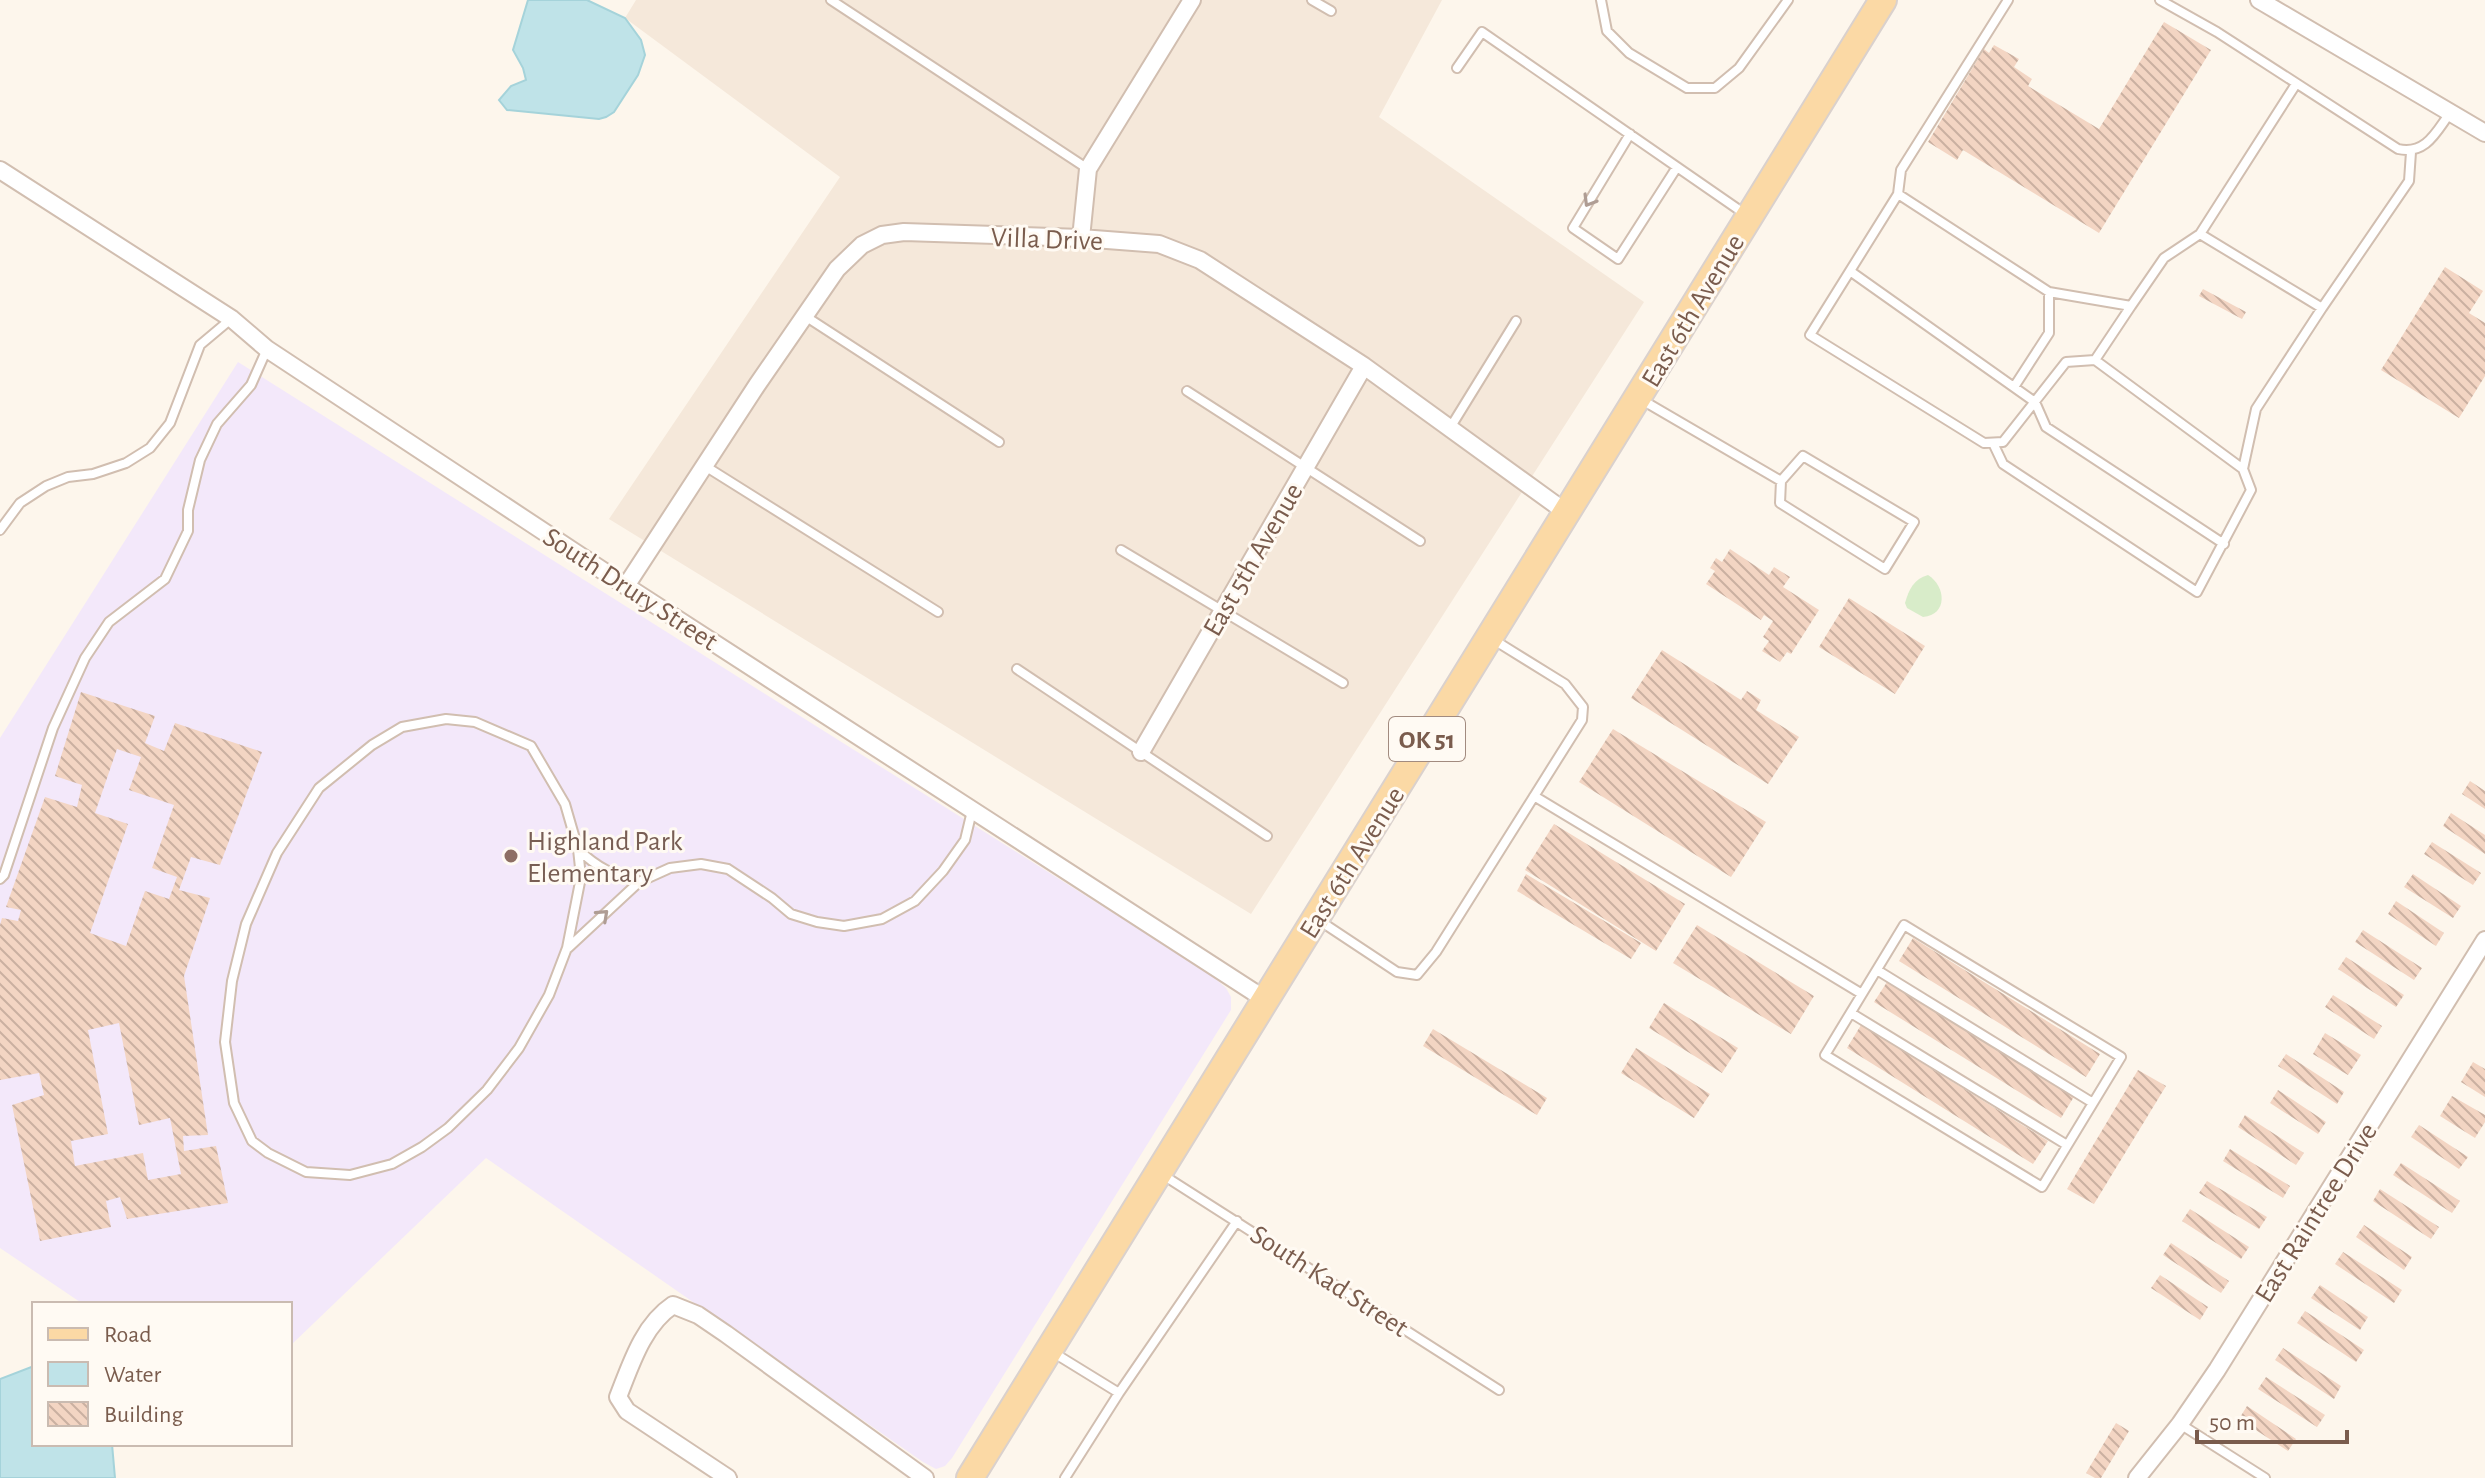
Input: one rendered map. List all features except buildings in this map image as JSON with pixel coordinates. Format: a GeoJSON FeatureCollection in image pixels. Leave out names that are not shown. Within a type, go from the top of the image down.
{"type":"FeatureCollection","features":[{"type":"Feature","properties":{"kind":"main road","name":"East 6th Avenue"},"geometry":{"type":"LineString","coordinates":[[970,1478],[1883,0]]}},
{"type":"Feature","properties":{"kind":"street"},"geometry":{"type":"LineString","coordinates":[[1081,238],[1088,169],[1192,0]]}},
{"type":"Feature","properties":{"kind":"street"},"geometry":{"type":"LineString","coordinates":[[2259,0],[2485,133]]}},
{"type":"Feature","properties":{"kind":"street","name":"South Drury Street"},"geometry":{"type":"LineString","coordinates":[[0,170],[232,319],[267,349],[626,586],[1266,1000]]}},
{"type":"Feature","properties":{"kind":"street","name":"Villa Drive"},"geometry":{"type":"LineString","coordinates":[[626,586],[837,269],[862,245],[882,235],[904,232],[1159,244],[1200,260],[1364,366],[1567,513]]}},
{"type":"Feature","properties":{"kind":"street","name":"East 5th Avenue"},"geometry":{"type":"LineString","coordinates":[[1141,752],[1364,366]]}},
{"type":"Feature","properties":{"kind":"street","name":"East Raintree Drive"},"geometry":{"type":"LineString","coordinates":[[2137,1478],[2180,1424],[2217,1370],[2485,940]]}},
{"type":"Feature","properties":{"kind":"street"},"geometry":{"type":"LineString","coordinates":[[728,1478],[627,1411],[618,1397],[638,1346],[662,1312],[673,1305],[698,1315],[726,1334],[925,1478]]}},
{"type":"Feature","properties":{"kind":"lane"},"geometry":{"type":"LineString","coordinates":[[831,0],[1088,169]]}},
{"type":"Feature","properties":{"kind":"lane"},"geometry":{"type":"LineString","coordinates":[[1312,0],[1331,11]]}},
{"type":"Feature","properties":{"kind":"lane"},"geometry":{"type":"LineString","coordinates":[[1601,0],[1607,31],[1629,53],[1687,88],[1715,88],[1739,68],[1788,0]]}},
{"type":"Feature","properties":{"kind":"lane"},"geometry":{"type":"LineString","coordinates":[[1993,443],[2003,464],[2197,592],[2251,490],[2243,469],[2095,360],[2066,362],[2003,442],[1984,443],[1810,335],[1898,194],[1901,170],[2008,0]]}},
{"type":"Feature","properties":{"kind":"lane"},"geometry":{"type":"LineString","coordinates":[[2160,0],[2217,32],[2398,149],[2411,152],[2426,144],[2450,112]]}},
{"type":"Feature","properties":{"kind":"lane"},"geometry":{"type":"LineString","coordinates":[[1457,68],[1482,32],[1749,217]]}},
{"type":"Feature","properties":{"kind":"lane"},"geometry":{"type":"LineString","coordinates":[[2095,360],[2164,258],[2200,234],[2296,84]]}},
{"type":"Feature","properties":{"kind":"lane"},"geometry":{"type":"LineString","coordinates":[[1630,134],[1573,228],[1584,236],[1618,259],[1677,167]]}},
{"type":"Feature","properties":{"kind":"lane"},"geometry":{"type":"LineString","coordinates":[[2243,469],[2256,409],[2409,181],[2411,152]]}},
{"type":"Feature","properties":{"kind":"lane"},"geometry":{"type":"LineString","coordinates":[[1898,194],[2049,292],[2131,306]]}},
{"type":"Feature","properties":{"kind":"lane"},"geometry":{"type":"LineString","coordinates":[[2200,234],[2322,308]]}},
{"type":"Feature","properties":{"kind":"lane"},"geometry":{"type":"LineString","coordinates":[[1850,271],[2035,402],[2046,427],[2224,544]]}},
{"type":"Feature","properties":{"kind":"lane"},"geometry":{"type":"LineString","coordinates":[[2014,387],[2049,333],[2049,292]]}},
{"type":"Feature","properties":{"kind":"lane"},"geometry":{"type":"LineString","coordinates":[[805,316],[999,442]]}},
{"type":"Feature","properties":{"kind":"lane"},"geometry":{"type":"LineString","coordinates":[[0,530],[20,503],[46,486],[68,477],[93,474],[126,463],[150,448],[170,423],[200,345],[232,319]]}},
{"type":"Feature","properties":{"kind":"lane"},"geometry":{"type":"LineString","coordinates":[[1449,428],[1516,321]]}},
{"type":"Feature","properties":{"kind":"lane"},"geometry":{"type":"LineString","coordinates":[[0,879],[4,875],[53,728],[85,658],[109,622],[165,579],[188,531],[188,510],[200,460],[217,424],[251,385],[267,349]]}},
{"type":"Feature","properties":{"kind":"lane"},"geometry":{"type":"LineString","coordinates":[[1187,391],[1420,541]]}},
{"type":"Feature","properties":{"kind":"lane"},"geometry":{"type":"LineString","coordinates":[[1638,397],[1781,481]]}},
{"type":"Feature","properties":{"kind":"lane"},"geometry":{"type":"LineString","coordinates":[[1803,456],[1914,522],[1885,569],[1780,503],[1781,481],[1803,456]]}},
{"type":"Feature","properties":{"kind":"lane"},"geometry":{"type":"LineString","coordinates":[[704,466],[938,612]]}},
{"type":"Feature","properties":{"kind":"lane"},"geometry":{"type":"LineString","coordinates":[[1121,550],[1343,683]]}},
{"type":"Feature","properties":{"kind":"lane"},"geometry":{"type":"LineString","coordinates":[[1316,918],[1397,972],[1417,975],[1436,952],[1582,720],[1583,707],[1565,684],[1490,637]]}},
{"type":"Feature","properties":{"kind":"lane"},"geometry":{"type":"LineString","coordinates":[[1017,669],[1267,836]]}},
{"type":"Feature","properties":{"kind":"lane"},"geometry":{"type":"LineString","coordinates":[[446,719],[475,722],[531,746],[565,804],[578,849],[581,877],[567,948],[549,995],[519,1048],[487,1090],[448,1128],[392,1164],[350,1175],[306,1172],[268,1153],[252,1141],[234,1103],[229,1081],[225,1042],[232,981],[246,924],[277,853],[319,788],[372,745],[402,727],[446,719]]}},
{"type":"Feature","properties":{"kind":"lane"},"geometry":{"type":"LineString","coordinates":[[1534,796],[1862,994]]}},
{"type":"Feature","properties":{"kind":"lane"},"geometry":{"type":"LineString","coordinates":[[567,948],[639,882],[670,868],[701,864],[728,869],[791,914],[817,922],[844,926],[882,919],[915,901],[943,871],[965,840],[973,809]]}},
{"type":"Feature","properties":{"kind":"lane"},"geometry":{"type":"LineString","coordinates":[[578,849],[605,871],[639,882]]}},
{"type":"Feature","properties":{"kind":"lane"},"geometry":{"type":"LineString","coordinates":[[1904,925],[2121,1057],[2042,1187],[1825,1055],[1877,970],[1904,925]]}},
{"type":"Feature","properties":{"kind":"lane"},"geometry":{"type":"LineString","coordinates":[[1877,970],[2093,1103]]}},
{"type":"Feature","properties":{"kind":"lane"},"geometry":{"type":"LineString","coordinates":[[1851,1013],[2067,1145]]}},
{"type":"Feature","properties":{"kind":"lane","name":"South Kad Street"},"geometry":{"type":"LineString","coordinates":[[1159,1172],[1499,1390]]}},
{"type":"Feature","properties":{"kind":"lane"},"geometry":{"type":"LineString","coordinates":[[1065,1478],[1237,1221]]}},
{"type":"Feature","properties":{"kind":"lane"},"geometry":{"type":"LineString","coordinates":[[1050,1350],[1119,1393]]}},
{"type":"Feature","properties":{"kind":"lane"},"geometry":{"type":"LineString","coordinates":[[2180,1424],[2265,1478]]}},
{"type":"Feature","properties":{"kind":"shaded area"},"geometry":{"type":"Polygon","coordinates":[[[636,0],[1442,0],[1379,117],[1644,302],[1251,914],[609,519],[840,177],[625,18],[636,0]]]}},
{"type":"Feature","properties":{"kind":"shaded area","name":"Highland Park Elementary"},"geometry":{"type":"Polygon","coordinates":[[[238,362],[1210,974],[1226,988],[1231,997],[1231,1010],[952,1458],[945,1466],[936,1469],[486,1158],[292,1344],[292,1302],[80,1302],[0,1248],[0,738],[238,362]]]}},
{"type":"Feature","properties":{"kind":"green space"},"geometry":{"type":"Polygon","coordinates":[[[1928,575],[1938,586],[1942,599],[1937,611],[1923,617],[1907,608],[1905,603],[1913,585],[1928,575]]]}},
{"type":"Feature","properties":{"kind":"water"},"geometry":{"type":"Polygon","coordinates":[[[528,0],[587,0],[625,18],[641,40],[645,55],[638,75],[614,112],[599,119],[507,110],[499,100],[511,86],[526,80],[513,50],[528,0]]]}},
{"type":"Feature","properties":{"kind":"water"},"geometry":{"type":"Polygon","coordinates":[[[32,1367],[32,1446],[112,1446],[115,1478],[0,1478],[0,1379],[32,1367]]]}},
{"type":"Feature","properties":{"kind":"place","name":"Highland Park Elementary"},"geometry":{"type":"Point","coordinates":[511,856]}}]}
